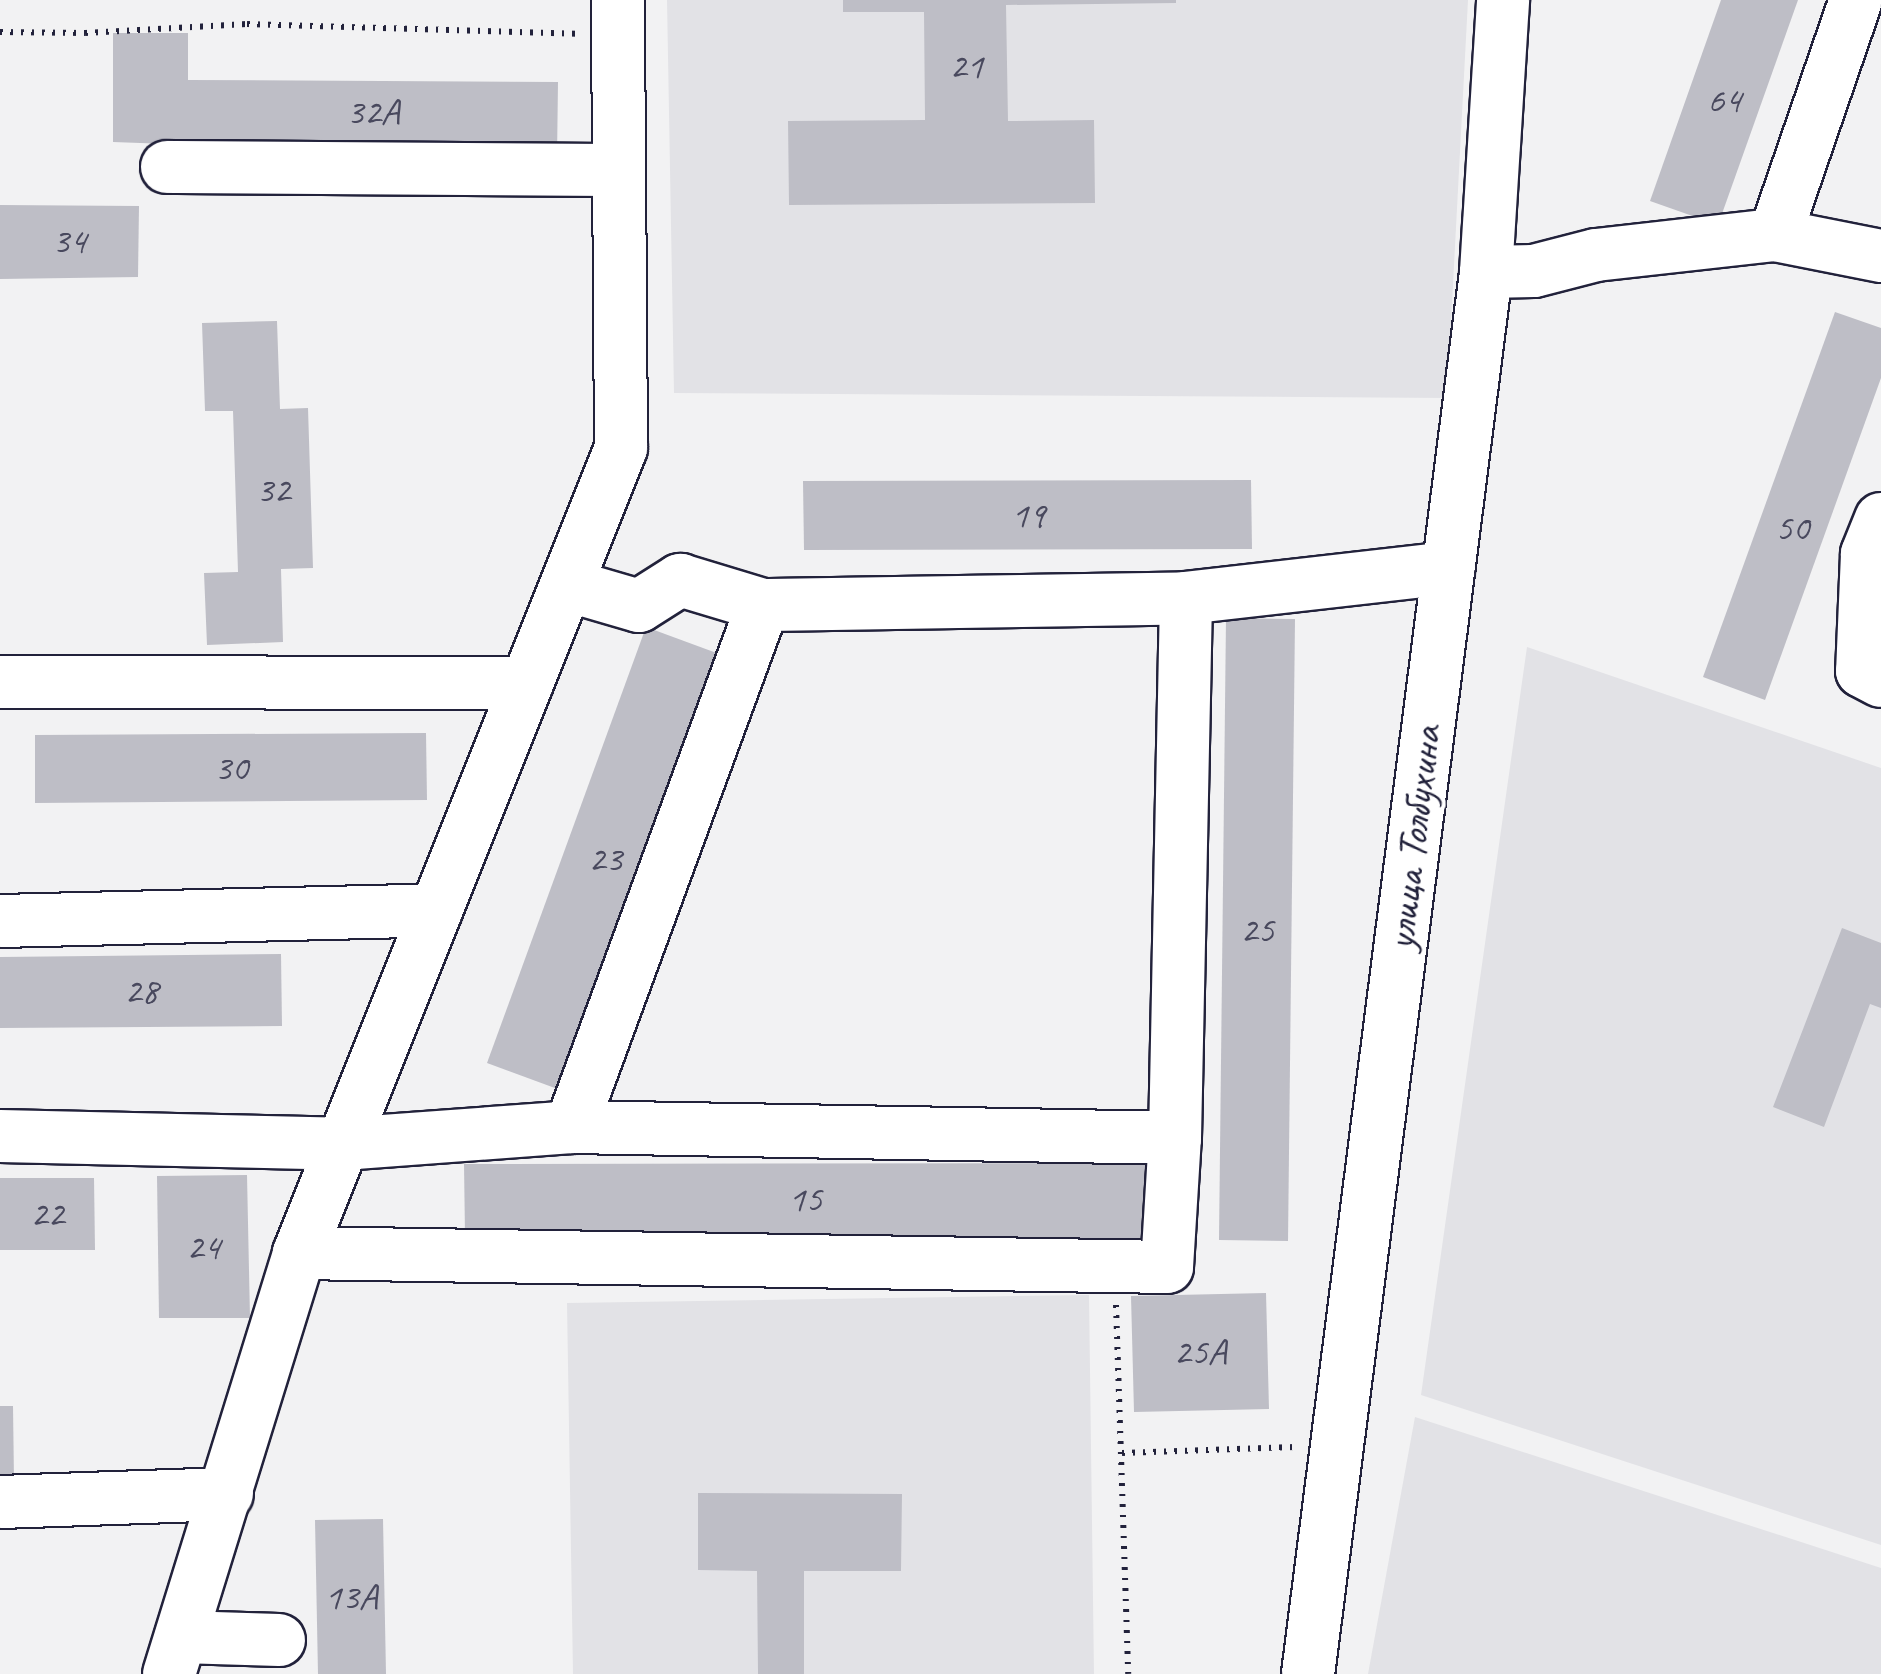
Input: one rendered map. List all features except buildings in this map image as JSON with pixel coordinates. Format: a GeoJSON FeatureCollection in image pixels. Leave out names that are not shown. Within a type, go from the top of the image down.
{"type":"FeatureCollection","features":[{"type":"Feature","properties":{"kind":"street","name":"улица Толбухина"},"geometry":{"type":"LineString","coordinates":[[1308,1674],[1486,272],[1503,0]]}},
{"type":"Feature","properties":{"kind":"street"},"geometry":{"type":"LineString","coordinates":[[1776,235],[1856,0]]}},
{"type":"Feature","properties":{"kind":"street"},"geometry":{"type":"LineString","coordinates":[[279,1640],[175,1656],[299,1253],[622,448],[618,18]]}},
{"type":"Feature","properties":{"kind":"street"},"geometry":{"type":"LineString","coordinates":[[168,167],[619,170]]}},
{"type":"Feature","properties":{"kind":"street"},"geometry":{"type":"LineString","coordinates":[[1486,272],[1534,271],[1596,255],[1776,235],[1881,256]]}},
{"type":"Feature","properties":{"kind":"street"},"geometry":{"type":"LineString","coordinates":[[1881,519],[1867,554],[1862,671],[1881,681]]}},
{"type":"Feature","properties":{"kind":"street"},"geometry":{"type":"LineString","coordinates":[[567,584],[640,606],[680,580],[762,606],[1186,598],[1448,568]]}},
{"type":"Feature","properties":{"kind":"street"},"geometry":{"type":"LineString","coordinates":[[299,1253],[1166,1267],[1175,1138],[1186,598]]}},
{"type":"Feature","properties":{"kind":"street"},"geometry":{"type":"LineString","coordinates":[[570,1127],[762,606]]}},
{"type":"Feature","properties":{"kind":"street"},"geometry":{"type":"LineString","coordinates":[[0,682],[528,683]]}},
{"type":"Feature","properties":{"kind":"street"},"geometry":{"type":"LineString","coordinates":[[0,921],[436,910]]}},
{"type":"Feature","properties":{"kind":"street"},"geometry":{"type":"LineString","coordinates":[[0,1136],[342,1144],[570,1127],[1175,1138]]}},
{"type":"Feature","properties":{"kind":"street"},"geometry":{"type":"LineString","coordinates":[[0,1502],[227,1494]]}},
{"type":"Feature","properties":{"kind":"path"},"geometry":{"type":"LineString","coordinates":[[0,32],[618,18]]}},
{"type":"Feature","properties":{"kind":"path"},"geometry":{"type":"LineString","coordinates":[[1115,1266],[1128,1674]]}},
{"type":"Feature","properties":{"kind":"path"},"geometry":{"type":"LineString","coordinates":[[1122,1454],[1337,1445]]}},
{"type":"Feature","properties":{"kind":"shaded area"},"geometry":{"type":"Polygon","coordinates":[[[667,0],[1468,0],[1447,398],[674,393],[667,0]]]}},
{"type":"Feature","properties":{"kind":"shaded area"},"geometry":{"type":"Polygon","coordinates":[[[1527,647],[1881,768],[1881,1545],[1421,1395],[1527,647]]]}},
{"type":"Feature","properties":{"kind":"shaded area"},"geometry":{"type":"Polygon","coordinates":[[[1089,1295],[1094,1674],[573,1674],[567,1303],[1089,1295]]]}},
{"type":"Feature","properties":{"kind":"shaded area"},"geometry":{"type":"Polygon","coordinates":[[[1415,1417],[1881,1568],[1881,1674],[1368,1674],[1415,1417]]]}}]}
